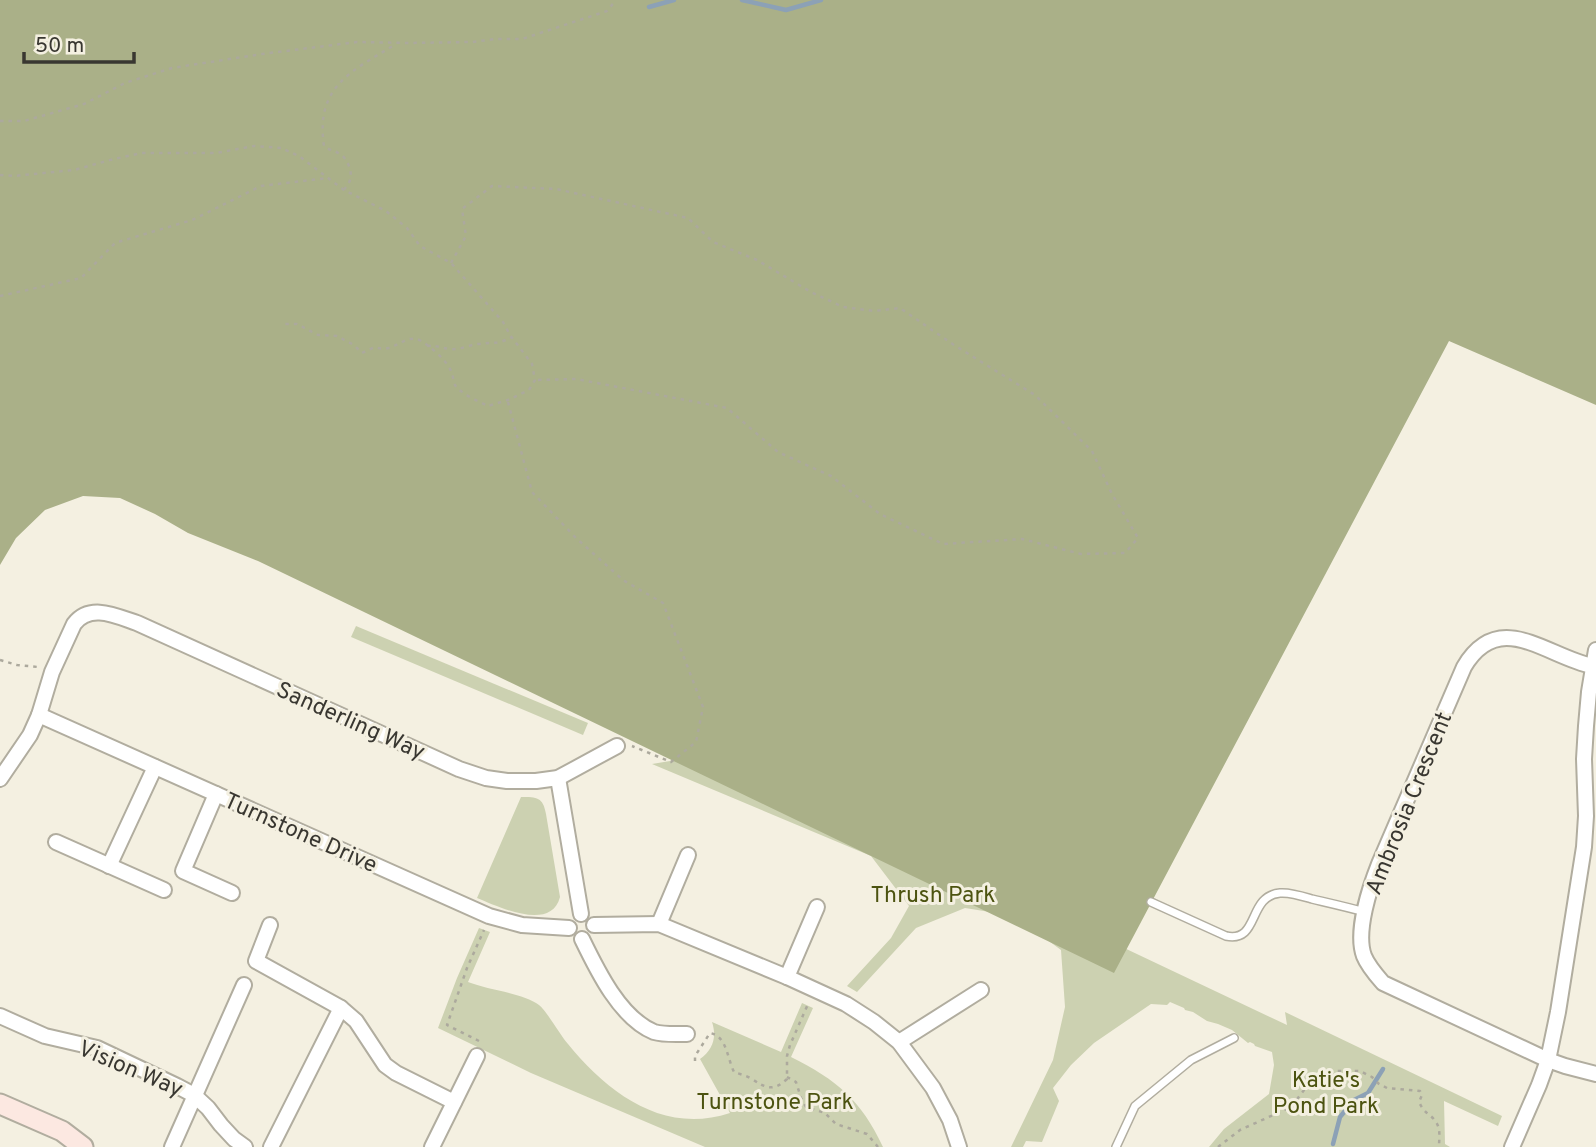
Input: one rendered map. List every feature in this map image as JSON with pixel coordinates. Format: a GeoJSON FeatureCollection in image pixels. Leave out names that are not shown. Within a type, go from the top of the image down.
{"type":"FeatureCollection","features":[{"type":"Feature","properties":{"kind":"main road"},"geometry":{"type":"LineString","coordinates":[[0,1104],[62,1131],[83,1147]]}},
{"type":"Feature","properties":{"kind":"street","name":"Sanderling Way"},"geometry":{"type":"LineString","coordinates":[[39,715],[52,672],[74,624],[87,613],[103,613],[137,622],[477,775],[507,782],[558,778],[621,744]]}},
{"type":"Feature","properties":{"kind":"street","name":"Ambrosia Crescent"},"geometry":{"type":"LineString","coordinates":[[1592,666],[1577,663],[1516,638],[1490,641],[1480,646],[1471,656],[1373,879],[1361,944],[1364,957],[1383,983],[1548,1060],[1596,1074]]}},
{"type":"Feature","properties":{"kind":"street"},"geometry":{"type":"LineString","coordinates":[[1512,1147],[1548,1060],[1558,1012],[1583,860],[1586,816],[1584,759],[1592,666],[1596,650]]}},
{"type":"Feature","properties":{"kind":"street","name":"Turnstone Drive"},"geometry":{"type":"LineString","coordinates":[[39,715],[489,916],[522,925],[569,928]]}},
{"type":"Feature","properties":{"kind":"street"},"geometry":{"type":"LineString","coordinates":[[0,779],[23,747],[39,715]]}},
{"type":"Feature","properties":{"kind":"street"},"geometry":{"type":"LineString","coordinates":[[109,866],[155,767]]}},
{"type":"Feature","properties":{"kind":"street"},"geometry":{"type":"LineString","coordinates":[[558,778],[581,914]]}},
{"type":"Feature","properties":{"kind":"street"},"geometry":{"type":"LineString","coordinates":[[216,794],[183,872],[232,893]]}},
{"type":"Feature","properties":{"kind":"street"},"geometry":{"type":"LineString","coordinates":[[56,842],[164,890]]}},
{"type":"Feature","properties":{"kind":"street"},"geometry":{"type":"LineString","coordinates":[[659,924],[688,855]]}},
{"type":"Feature","properties":{"kind":"street"},"geometry":{"type":"LineString","coordinates":[[787,977],[817,907]]}},
{"type":"Feature","properties":{"kind":"street"},"geometry":{"type":"LineString","coordinates":[[581,914],[592,919],[594,925],[589,936],[582,939],[572,934],[569,928],[570,920],[581,914]]}},
{"type":"Feature","properties":{"kind":"street"},"geometry":{"type":"LineString","coordinates":[[594,925],[659,924],[846,1004],[899,1042],[933,1088],[950,1120],[959,1147]]}},
{"type":"Feature","properties":{"kind":"street"},"geometry":{"type":"LineString","coordinates":[[270,925],[256,961],[341,1008],[356,1021],[385,1065],[454,1102]]}},
{"type":"Feature","properties":{"kind":"street"},"geometry":{"type":"LineString","coordinates":[[582,939],[607,988],[643,1026],[656,1033],[687,1034]]}},
{"type":"Feature","properties":{"kind":"street"},"geometry":{"type":"LineString","coordinates":[[172,1147],[244,985]]}},
{"type":"Feature","properties":{"kind":"street"},"geometry":{"type":"LineString","coordinates":[[899,1042],[981,990]]}},
{"type":"Feature","properties":{"kind":"street"},"geometry":{"type":"LineString","coordinates":[[271,1147],[341,1008]]}},
{"type":"Feature","properties":{"kind":"street","name":"Vision Way"},"geometry":{"type":"LineString","coordinates":[[0,1016],[45,1036],[97,1048],[194,1095],[234,1139],[245,1147]]}},
{"type":"Feature","properties":{"kind":"street"},"geometry":{"type":"LineString","coordinates":[[432,1147],[477,1056]]}},
{"type":"Feature","properties":{"kind":"lane"},"geometry":{"type":"LineString","coordinates":[[1151,902],[1236,938],[1245,934],[1258,908],[1267,897],[1278,893],[1365,912]]}},
{"type":"Feature","properties":{"kind":"lane"},"geometry":{"type":"LineString","coordinates":[[1116,1147],[1135,1106],[1191,1060],[1234,1038]]}},
{"type":"Feature","properties":{"kind":"path"},"geometry":{"type":"LineString","coordinates":[[0,121],[24,121],[84,104],[125,83],[172,68],[357,42],[522,39],[607,11],[616,0]]}},
{"type":"Feature","properties":{"kind":"path"},"geometry":{"type":"LineString","coordinates":[[344,190],[351,179],[351,172],[348,162],[340,154],[324,146],[322,132],[325,108],[332,91],[344,78],[397,43]]}},
{"type":"Feature","properties":{"kind":"path"},"geometry":{"type":"LineString","coordinates":[[0,175],[74,170],[142,153],[216,153],[254,146],[281,148],[299,156],[344,190],[386,211],[407,228],[420,246],[451,262],[503,321],[532,364],[534,380],[528,390],[488,406],[456,387],[450,369],[442,358],[418,340],[408,340],[389,349],[375,347],[362,353],[354,345],[337,336],[318,335],[297,324],[282,324]]}},
{"type":"Feature","properties":{"kind":"path"},"geometry":{"type":"LineString","coordinates":[[0,296],[81,278],[115,243],[192,220],[261,186],[329,178]]}},
{"type":"Feature","properties":{"kind":"path"},"geometry":{"type":"LineString","coordinates":[[451,262],[466,236],[462,209],[492,186],[556,189],[688,218],[713,242],[757,260],[811,292],[843,307],[874,311],[900,308],[1035,395],[1092,451],[1112,494],[1138,538],[1125,553],[1103,554],[1081,554],[1022,539],[943,544],[880,514],[831,476],[778,452],[727,408],[576,379],[534,380]]}},
{"type":"Feature","properties":{"kind":"path"},"geometry":{"type":"LineString","coordinates":[[427,346],[462,348],[503,342],[512,337]]}},
{"type":"Feature","properties":{"kind":"path"},"geometry":{"type":"LineString","coordinates":[[508,400],[532,492],[576,538],[623,580],[663,603],[703,706],[696,742],[671,762],[621,744]]}},
{"type":"Feature","properties":{"kind":"path"},"geometry":{"type":"LineString","coordinates":[[0,660],[41,668]]}},
{"type":"Feature","properties":{"kind":"path"},"geometry":{"type":"LineString","coordinates":[[473,1038],[447,1026],[467,968],[484,930]]}},
{"type":"Feature","properties":{"kind":"path"},"geometry":{"type":"LineString","coordinates":[[695,1061],[695,1056],[710,1033],[719,1036],[724,1043],[733,1072],[748,1076],[767,1088],[779,1086],[787,1079],[790,1045],[808,1004]]}},
{"type":"Feature","properties":{"kind":"path"},"geometry":{"type":"LineString","coordinates":[[1218,1147],[1240,1130],[1292,1107],[1308,1085],[1337,1071],[1350,1070],[1360,1071],[1379,1084],[1396,1090],[1420,1091],[1421,1108],[1437,1122],[1439,1147]]}},
{"type":"Feature","properties":{"kind":"path"},"geometry":{"type":"LineString","coordinates":[[787,1077],[796,1082],[806,1107],[825,1113],[836,1124],[867,1134],[877,1147]]}},
{"type":"Feature","properties":{"kind":"green space"},"geometry":{"type":"Polygon","coordinates":[[[0,0],[1596,0],[1596,405],[1449,341],[1114,973],[258,561],[188,533],[120,498],[83,496],[45,510],[16,538],[0,565],[0,0]]]}},
{"type":"Feature","properties":{"kind":"green space"},"geometry":{"type":"Polygon","coordinates":[[[356,626],[588,723],[583,735],[351,637],[356,626]]]}},
{"type":"Feature","properties":{"kind":"green space","name":"Katie's Pond Park"},"geometry":{"type":"Polygon","coordinates":[[[676,760],[1120,946],[1287,1025],[1285,1012],[1502,1116],[1498,1126],[1444,1101],[1445,1144],[1450,1147],[1209,1147],[1224,1129],[1269,1094],[1274,1065],[1272,1052],[1248,1043],[1232,1030],[1170,1002],[1167,1005],[1151,1004],[1094,1043],[1071,1065],[1053,1088],[1059,1101],[1042,1142],[1026,1141],[1023,1147],[1011,1147],[1053,1060],[1065,1007],[1061,950],[1015,916],[965,908],[916,928],[857,992],[847,986],[891,938],[909,906],[871,856],[652,764],[676,760]]]}},
{"type":"Feature","properties":{"kind":"green space"},"geometry":{"type":"Polygon","coordinates":[[[521,797],[535,798],[543,804],[560,897],[555,907],[536,915],[511,911],[477,898],[521,797]]]}},
{"type":"Feature","properties":{"kind":"green space","name":"Turnstone Park"},"geometry":{"type":"Polygon","coordinates":[[[479,928],[490,932],[468,982],[524,997],[539,1005],[568,1044],[601,1079],[639,1105],[660,1114],[705,1118],[730,1113],[700,1059],[713,1043],[712,1022],[781,1052],[802,1003],[813,1008],[791,1057],[822,1074],[846,1093],[866,1116],[883,1147],[705,1147],[531,1073],[438,1028],[479,928]]]}},
{"type":"Feature","properties":{"kind":"waterway"},"geometry":{"type":"LineString","coordinates":[[649,7],[674,0]]}},
{"type":"Feature","properties":{"kind":"waterway"},"geometry":{"type":"LineString","coordinates":[[742,0],[786,10],[821,0]]}},
{"type":"Feature","properties":{"kind":"waterway"},"geometry":{"type":"LineString","coordinates":[[1333,1144],[1340,1117],[1354,1100],[1368,1093],[1383,1069]]}},
{"type":"Feature","properties":{"kind":"park label","name":"Thrush Park"},"geometry":{"type":"Point","coordinates":[933,894]}}]}
